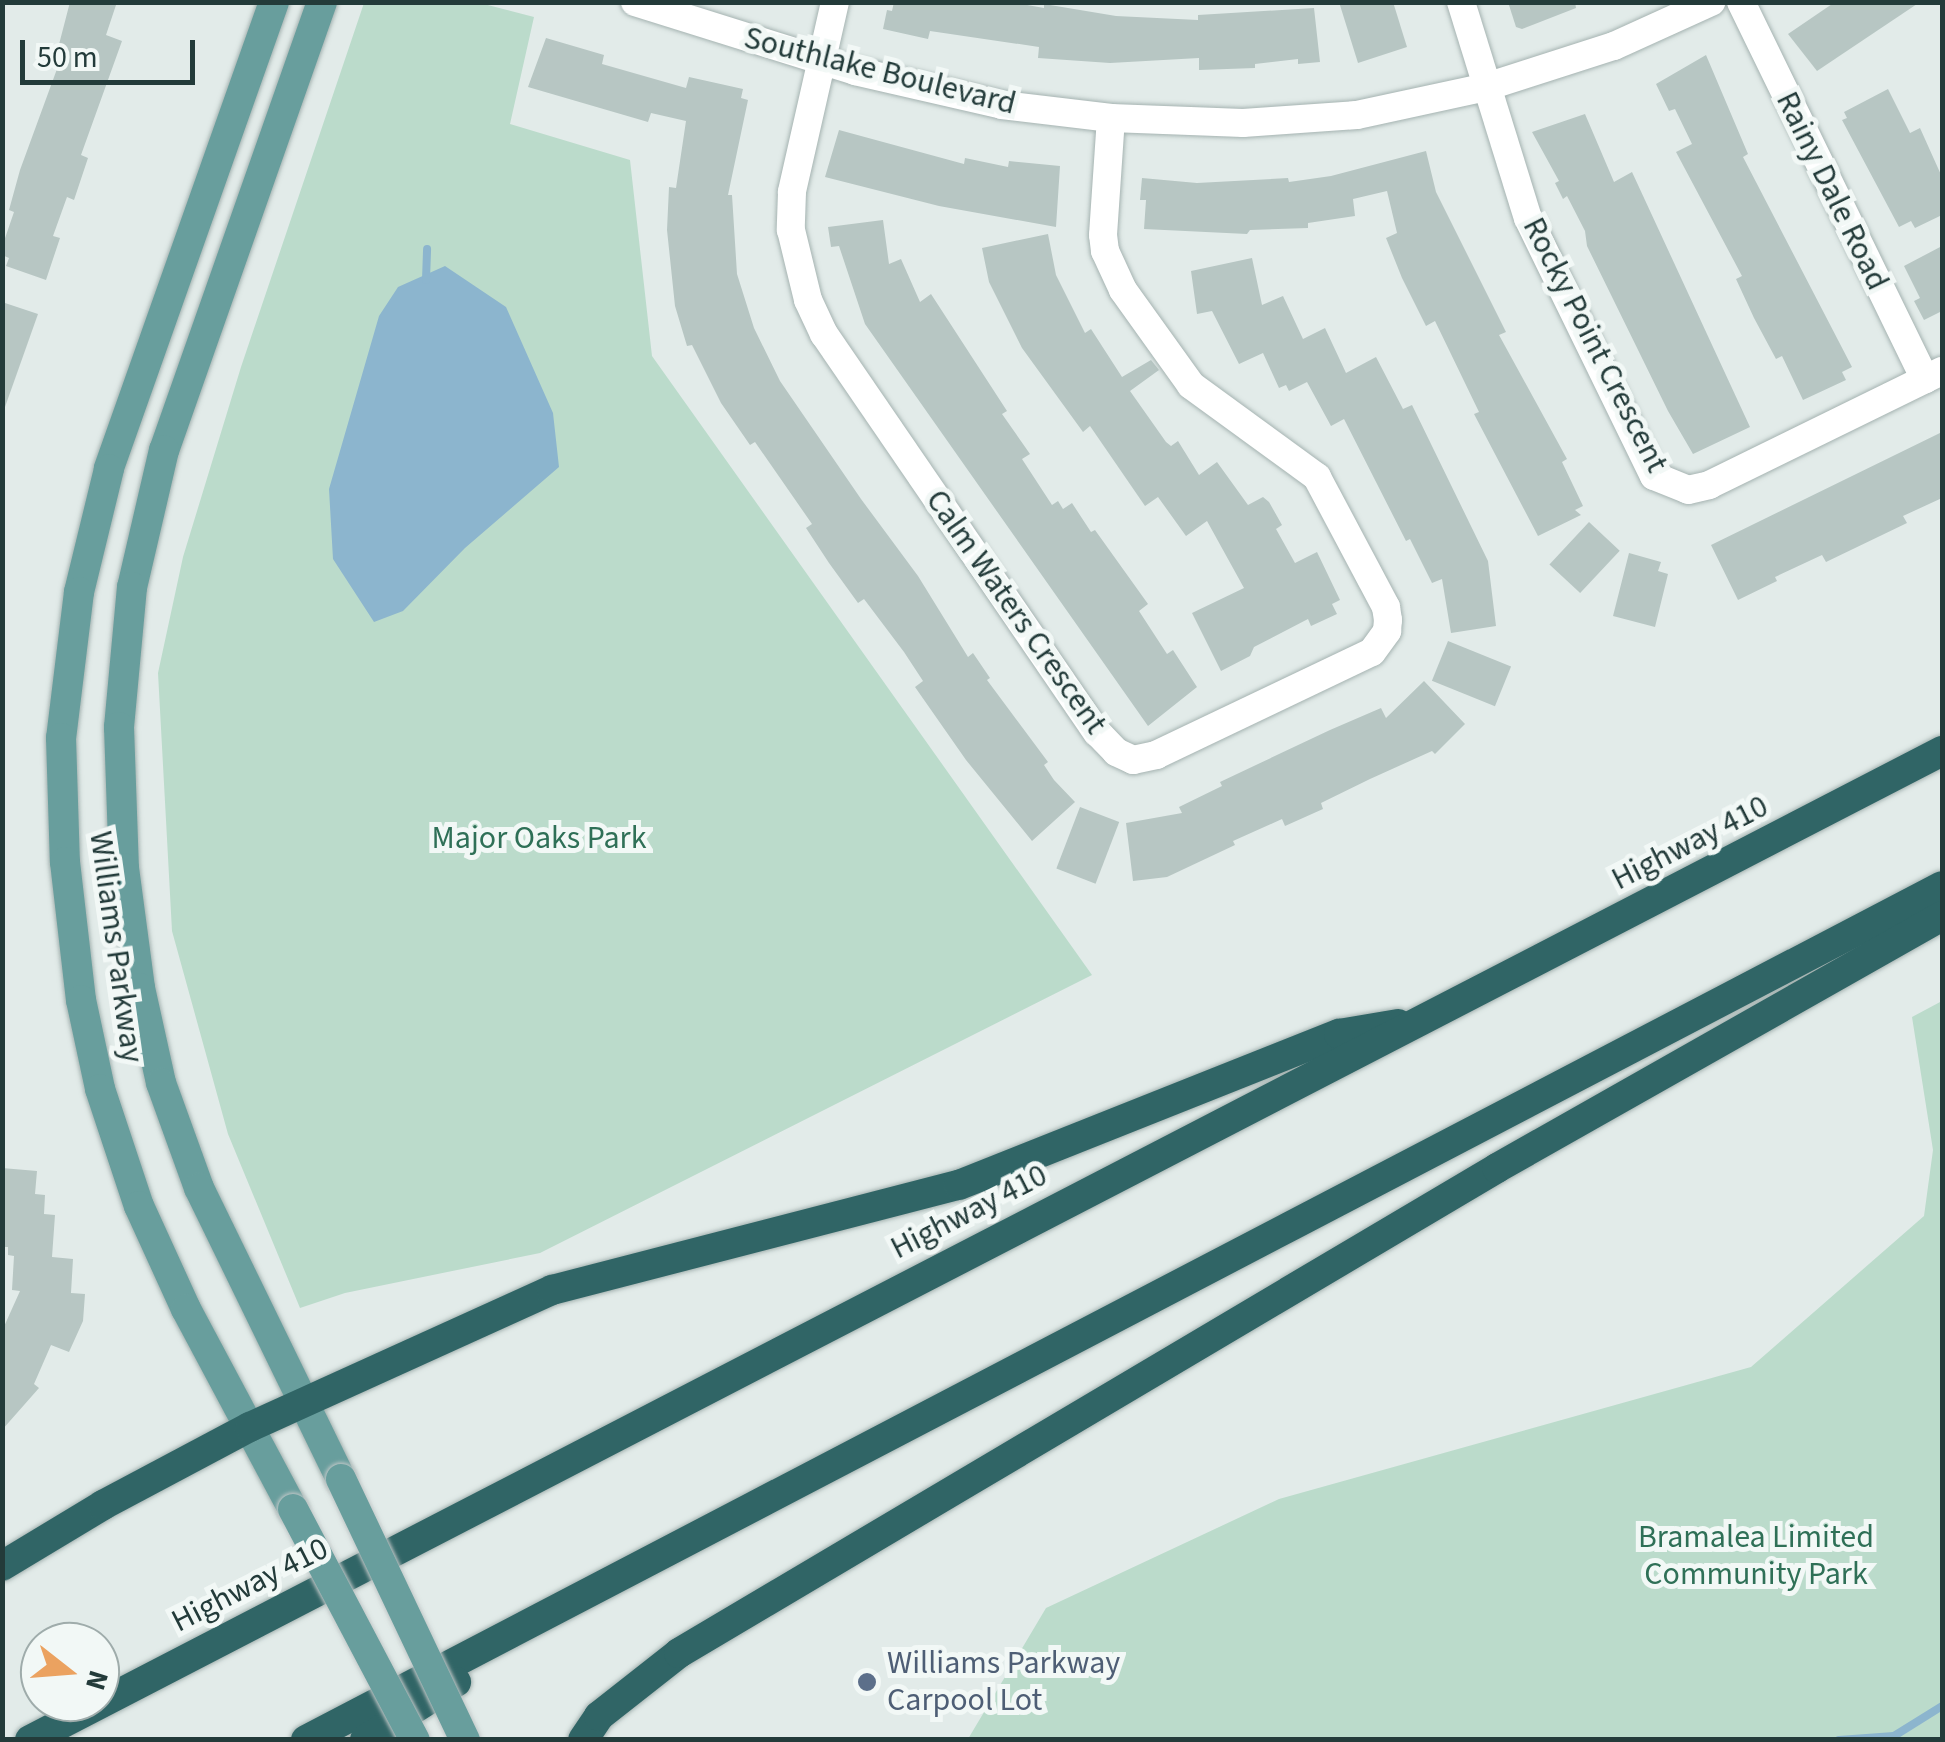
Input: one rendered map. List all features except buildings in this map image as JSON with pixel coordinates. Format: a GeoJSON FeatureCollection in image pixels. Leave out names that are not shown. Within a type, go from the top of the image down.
{"type":"FeatureCollection","features":[{"type":"Feature","properties":{"kind":"highway","name":"Highway 410"},"geometry":{"type":"LineString","coordinates":[[30,1740],[950,1261],[1942,752]]}},
{"type":"Feature","properties":{"kind":"highway"},"geometry":{"type":"LineString","coordinates":[[306,1740],[1942,886]]}},
{"type":"Feature","properties":{"kind":"highway"},"geometry":{"type":"LineString","coordinates":[[583,1740],[599,1716],[644,1678],[741,1616],[1496,1168],[1942,916]]}},
{"type":"Feature","properties":{"kind":"highway"},"geometry":{"type":"LineString","coordinates":[[2,1566],[103,1505],[250,1427],[552,1290],[959,1185],[1339,1034],[1425,1020]]}},
{"type":"Feature","properties":{"kind":"highway"},"geometry":{"type":"LineString","coordinates":[[366,1740],[463,1677],[498,1641]]}},
{"type":"Feature","properties":{"kind":"main road","name":"Williams Parkway"},"geometry":{"type":"LineString","coordinates":[[274,2],[109,468],[79,592],[61,738],[65,862],[81,1000],[100,1089],[139,1206],[186,1309],[414,1740]]}},
{"type":"Feature","properties":{"kind":"main road","name":"Williams Parkway"},"geometry":{"type":"LineString","coordinates":[[322,2],[164,450],[132,587],[119,727],[124,868],[140,988],[160,1083],[199,1188],[465,1740]]}},
{"type":"Feature","properties":{"kind":"street","name":"Southlake Boulevard"},"geometry":{"type":"LineString","coordinates":[[635,2],[820,60],[1002,105],[1111,118],[1286,121],[1357,114],[1486,87],[1600,51],[1711,2]]}},
{"type":"Feature","properties":{"kind":"street"},"geometry":{"type":"LineString","coordinates":[[820,60],[835,2]]}},
{"type":"Feature","properties":{"kind":"street","name":"Rocky Point Crescent"},"geometry":{"type":"LineString","coordinates":[[1461,2],[1528,218],[1654,476],[1688,490],[1710,485],[1934,375]]}},
{"type":"Feature","properties":{"kind":"street","name":"Rainy Dale Road"},"geometry":{"type":"LineString","coordinates":[[1741,2],[1934,375]]}},
{"type":"Feature","properties":{"kind":"street","name":"Calm Waters Crescent"},"geometry":{"type":"LineString","coordinates":[[820,60],[792,192],[791,230],[808,300],[824,334],[1097,732],[1116,752],[1134,760],[1156,755],[1372,652],[1386,631],[1388,620],[1386,607],[1318,477],[1191,385],[1123,290],[1105,251],[1103,235],[1111,118]]}},
{"type":"Feature","properties":{"kind":"green space","name":"Major Oaks Park"},"geometry":{"type":"Polygon","coordinates":[[[364,3],[480,3],[534,17],[510,124],[630,160],[652,356],[1092,975],[540,1253],[345,1293],[300,1308],[228,1134],[172,931],[158,673],[183,557],[241,367],[364,3]]]}},
{"type":"Feature","properties":{"kind":"green space","name":"Bramalea Limited Community Park"},"geometry":{"type":"Polygon","coordinates":[[[1942,1001],[1942,1739],[968,1739],[1046,1608],[1279,1499],[1751,1367],[1924,1216],[1933,1150],[1912,1017],[1942,1001]]]}},
{"type":"Feature","properties":{"kind":"water"},"geometry":{"type":"Polygon","coordinates":[[[445,266],[506,307],[553,413],[559,467],[465,548],[403,611],[374,622],[333,559],[329,489],[379,316],[398,287],[445,266]]]}},
{"type":"Feature","properties":{"kind":"waterway"},"geometry":{"type":"LineString","coordinates":[[426,280],[427,249]]}},
{"type":"Feature","properties":{"kind":"waterway"},"geometry":{"type":"LineString","coordinates":[[1839,1740],[1894,1736],[1942,1706]]}},
{"type":"Feature","properties":{"kind":"place","name":"Williams Parkway Carpool Lot"},"geometry":{"type":"Point","coordinates":[867,1682]}}]}
